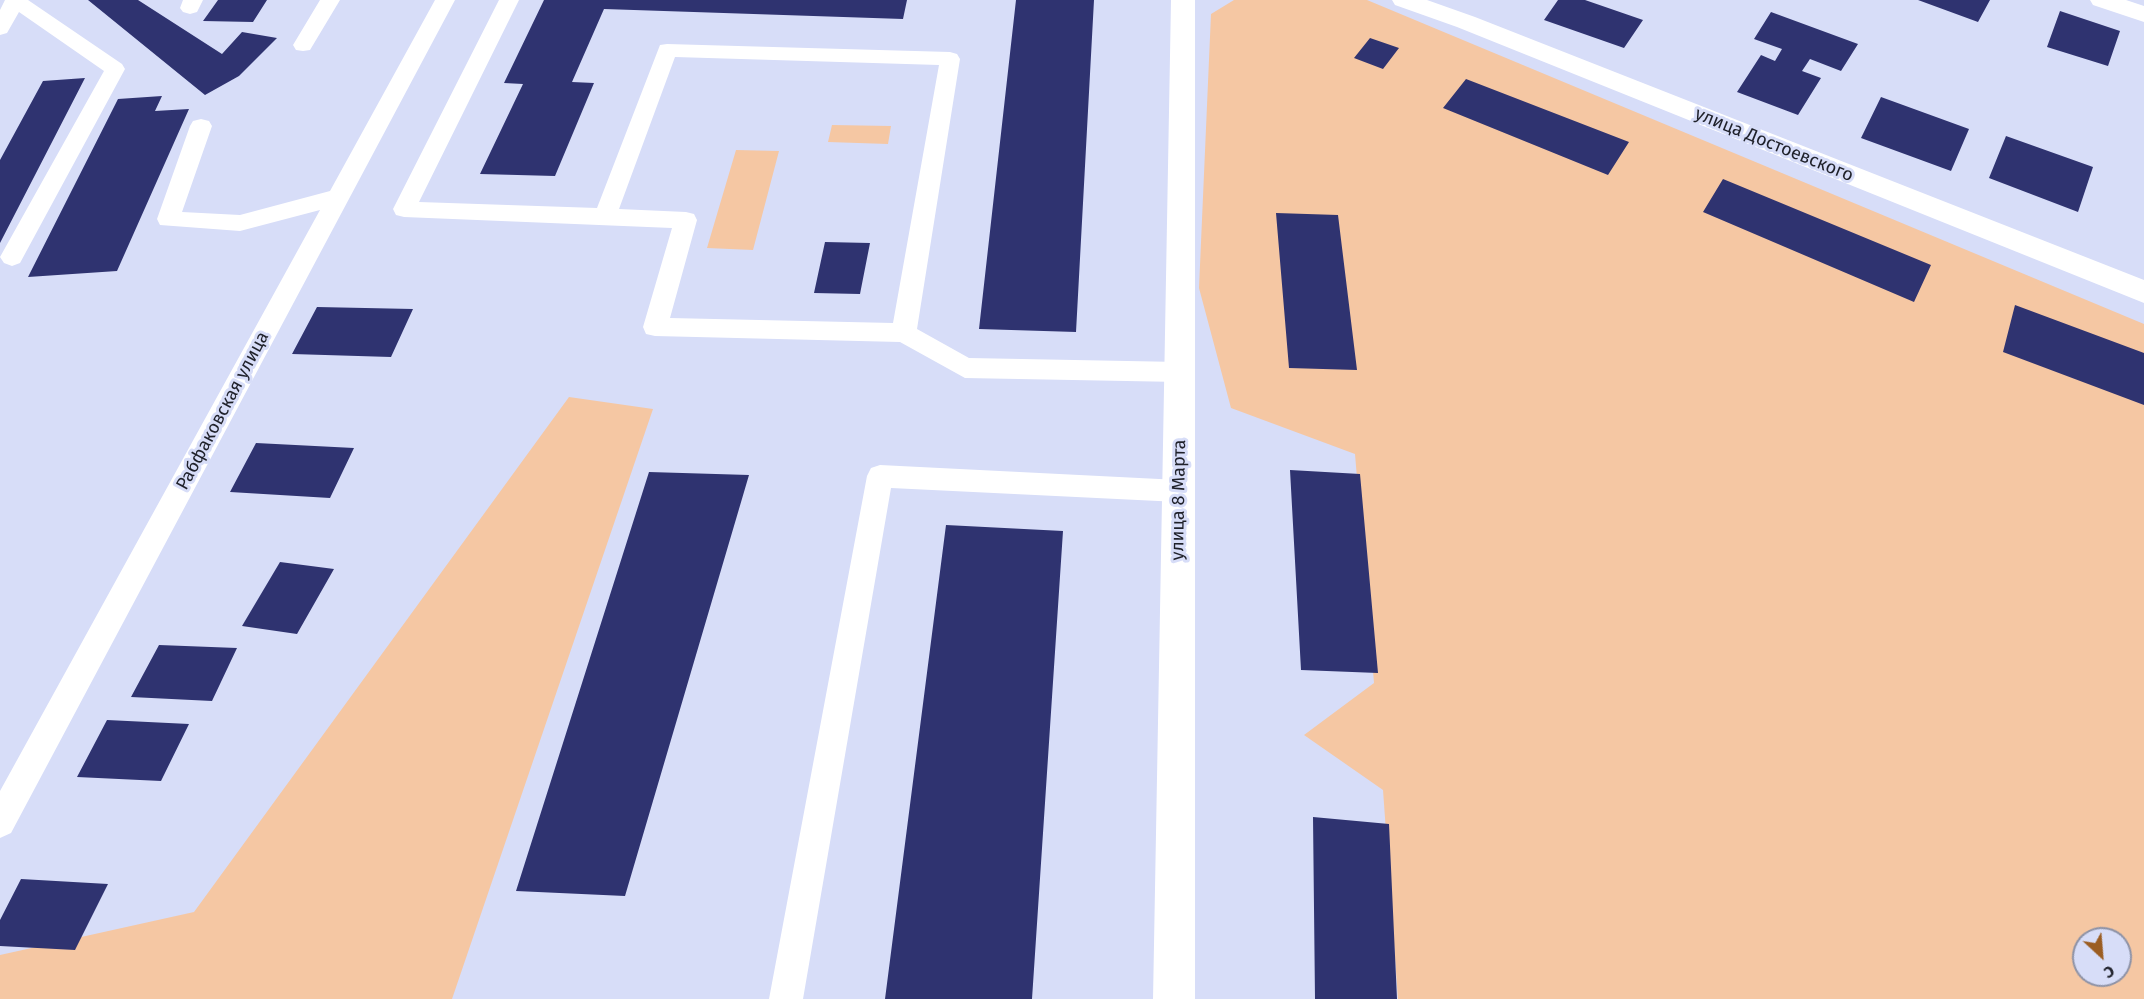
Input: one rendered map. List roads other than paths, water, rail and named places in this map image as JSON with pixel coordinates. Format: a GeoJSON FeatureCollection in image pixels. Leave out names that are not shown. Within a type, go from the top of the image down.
{"type":"FeatureCollection","features":[{"type":"Feature","properties":{"kind":"street","name":"улица 8 Марта"},"geometry":{"type":"LineString","coordinates":[[1174,999],[1184,0]]}},
{"type":"Feature","properties":{"kind":"street","name":"улица Достоевского"},"geometry":{"type":"LineString","coordinates":[[1404,0],[1472,15],[2144,292]]}},
{"type":"Feature","properties":{"kind":"street"},"geometry":{"type":"LineString","coordinates":[[2102,0],[2144,14]]}},
{"type":"Feature","properties":{"kind":"lane"},"geometry":{"type":"LineString","coordinates":[[0,29],[15,0],[115,69],[12,257]]}},
{"type":"Feature","properties":{"kind":"lane"},"geometry":{"type":"LineString","coordinates":[[303,45],[330,0]]}},
{"type":"Feature","properties":{"kind":"lane","name":"Рабфаковская улица"},"geometry":{"type":"LineString","coordinates":[[0,822],[445,0]]}},
{"type":"Feature","properties":{"kind":"lane"},"geometry":{"type":"LineString","coordinates":[[509,0],[404,209],[686,219],[656,327],[904,333],[965,368],[1180,372]]}},
{"type":"Feature","properties":{"kind":"lane"},"geometry":{"type":"LineString","coordinates":[[605,217],[667,50],[950,59],[904,333]]}},
{"type":"Feature","properties":{"kind":"lane"},"geometry":{"type":"LineString","coordinates":[[201,126],[168,219],[240,223],[339,197]]}},
{"type":"Feature","properties":{"kind":"lane"},"geometry":{"type":"LineString","coordinates":[[786,999],[880,476],[1179,491]]}}]}
